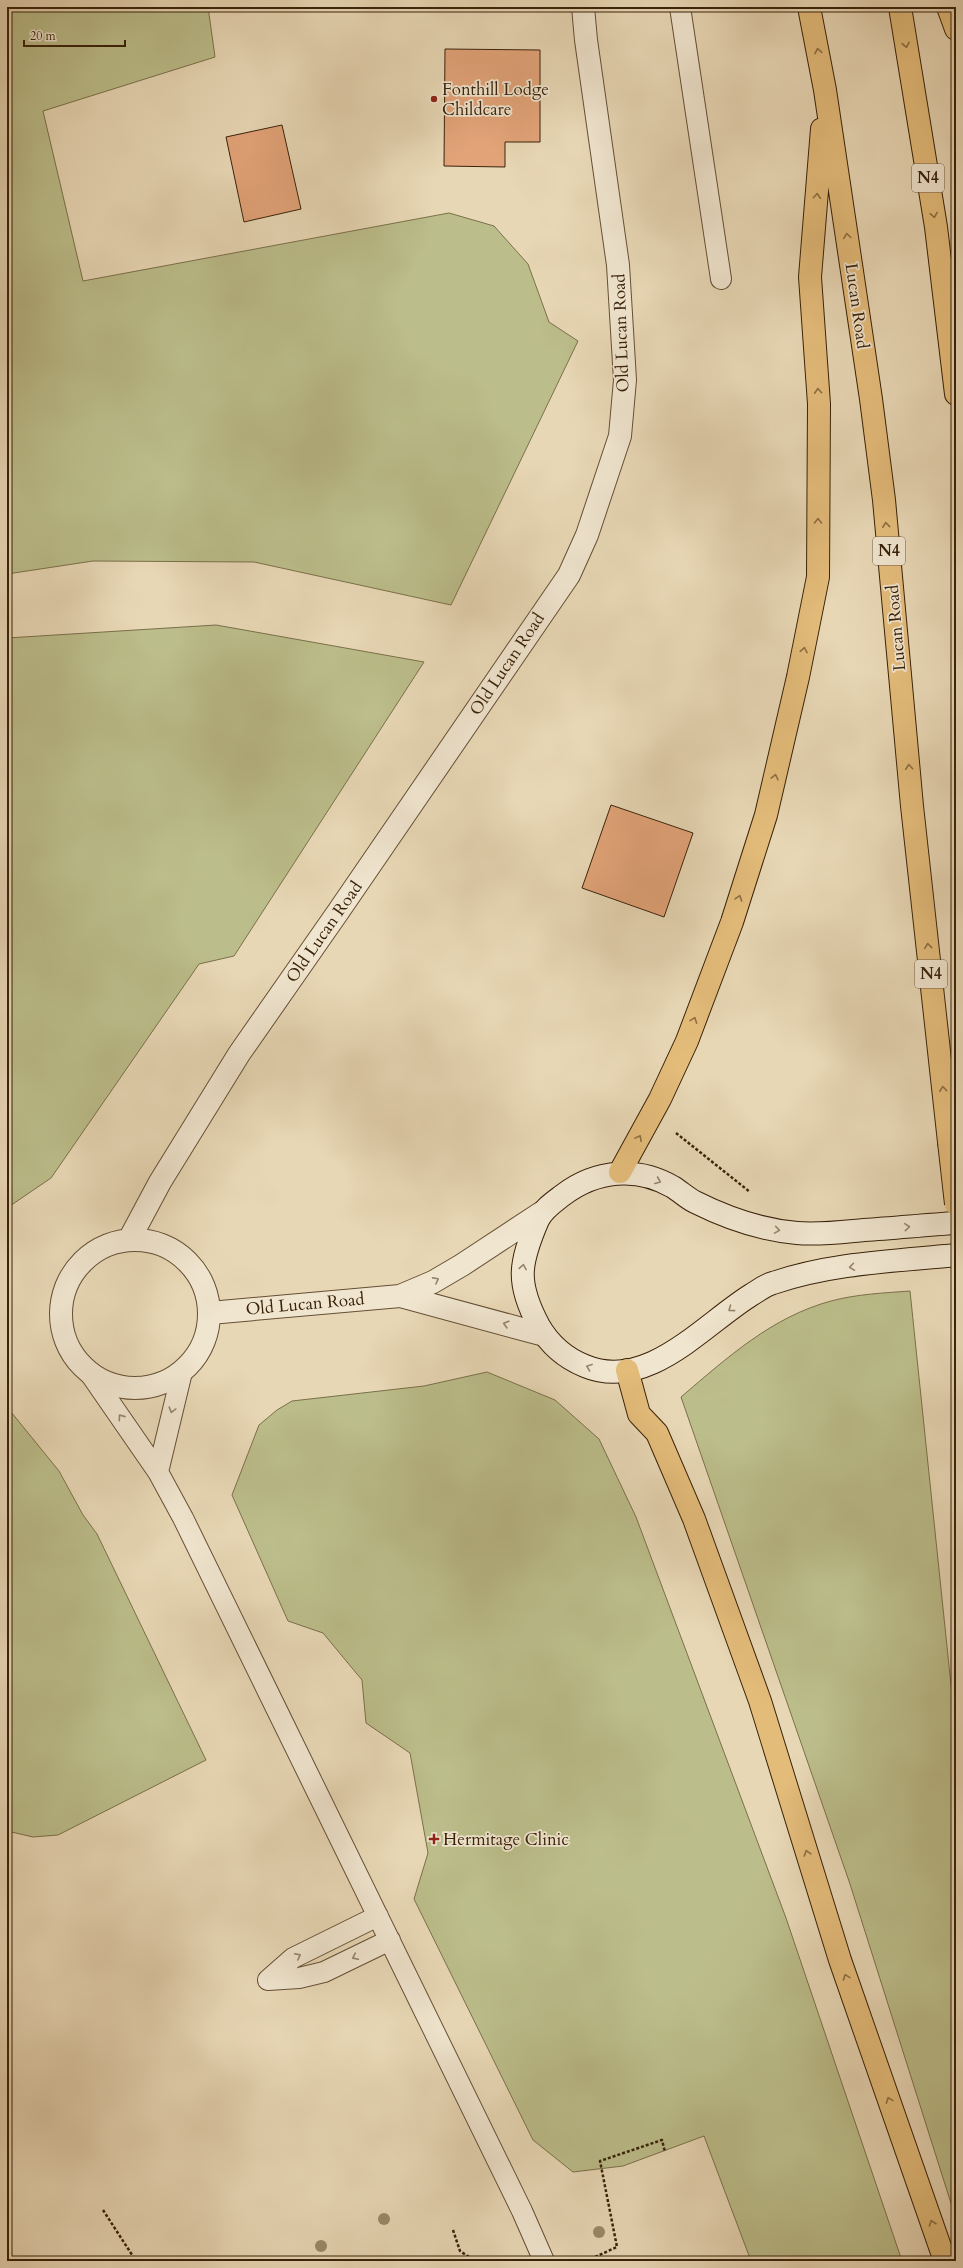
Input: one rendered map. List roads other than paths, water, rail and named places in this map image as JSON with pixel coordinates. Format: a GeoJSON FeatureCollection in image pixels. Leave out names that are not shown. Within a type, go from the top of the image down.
{"type":"FeatureCollection","features":[{"type":"Feature","properties":{"kind":"highway","name":"Lucan Road"},"geometry":{"type":"LineString","coordinates":[[809,7],[825,90],[870,391],[883,492],[912,806],[956,1204]]}},
{"type":"Feature","properties":{"kind":"highway","name":"N4"},"geometry":{"type":"LineString","coordinates":[[900,7],[936,227],[956,394]]}},
{"type":"Feature","properties":{"kind":"highway"},"geometry":{"type":"LineString","coordinates":[[948,7],[956,29]]}},
{"type":"Feature","properties":{"kind":"highway"},"geometry":{"type":"LineString","coordinates":[[620,1172],[660,1099],[687,1040],[732,922],[766,815],[798,677],[818,577],[819,404],[810,277],[825,90]]}},
{"type":"Feature","properties":{"kind":"highway"},"geometry":{"type":"LineString","coordinates":[[628,1370],[640,1414],[657,1433],[694,1519],[754,1686],[840,1960],[946,2261]]}},
{"type":"Feature","properties":{"kind":"street","name":"Old Lucan Road"},"geometry":{"type":"LineString","coordinates":[[129,1240],[160,1182],[239,1054],[569,575],[587,535],[620,436],[625,380],[618,265],[586,40],[583,7]]}},
{"type":"Feature","properties":{"kind":"street","name":"Old Lucan Road"},"geometry":{"type":"LineString","coordinates":[[210,1313],[400,1296],[433,1282],[462,1265],[541,1213],[573,1187],[595,1177],[620,1172],[647,1176],[672,1187],[692,1200],[751,1226],[798,1233],[845,1232],[956,1223]]}},
{"type":"Feature","properties":{"kind":"street"},"geometry":{"type":"LineString","coordinates":[[541,1213],[526,1247],[522,1274],[527,1303],[544,1334],[568,1359],[607,1372],[628,1370],[646,1366],[673,1353],[728,1311],[770,1284],[809,1273],[890,1261],[956,1255]]}},
{"type":"Feature","properties":{"kind":"street"},"geometry":{"type":"LineString","coordinates":[[129,1240],[153,1241],[175,1252],[193,1268],[205,1289],[210,1313],[206,1335],[197,1356],[182,1372],[162,1384],[140,1389],[114,1386],[91,1375],[73,1356],[62,1333],[60,1307],[68,1282],[82,1261],[104,1246],[129,1240]]}},
{"type":"Feature","properties":{"kind":"street","name":"Old Lucan Road"},"geometry":{"type":"LineString","coordinates":[[400,1296],[544,1334]]}},
{"type":"Feature","properties":{"kind":"lane"},"geometry":{"type":"LineString","coordinates":[[680,7],[721,279]]}},
{"type":"Feature","properties":{"kind":"lane"},"geometry":{"type":"LineString","coordinates":[[158,1472],[182,1372]]}},
{"type":"Feature","properties":{"kind":"lane"},"geometry":{"type":"LineString","coordinates":[[91,1375],[158,1472],[183,1518],[519,2204],[544,2261]]}},
{"type":"Feature","properties":{"kind":"lane"},"geometry":{"type":"LineString","coordinates":[[378,1916],[293,1958],[268,1980],[299,1978],[324,1972],[390,1940]]}},
{"type":"Feature","properties":{"kind":"place","name":"Fonthill Lodge Childcare"},"geometry":{"type":"Point","coordinates":[434,99]}},
{"type":"Feature","properties":{"kind":"place","name":"Hermitage Clinic"},"geometry":{"type":"Point","coordinates":[434,1839]}}]}
